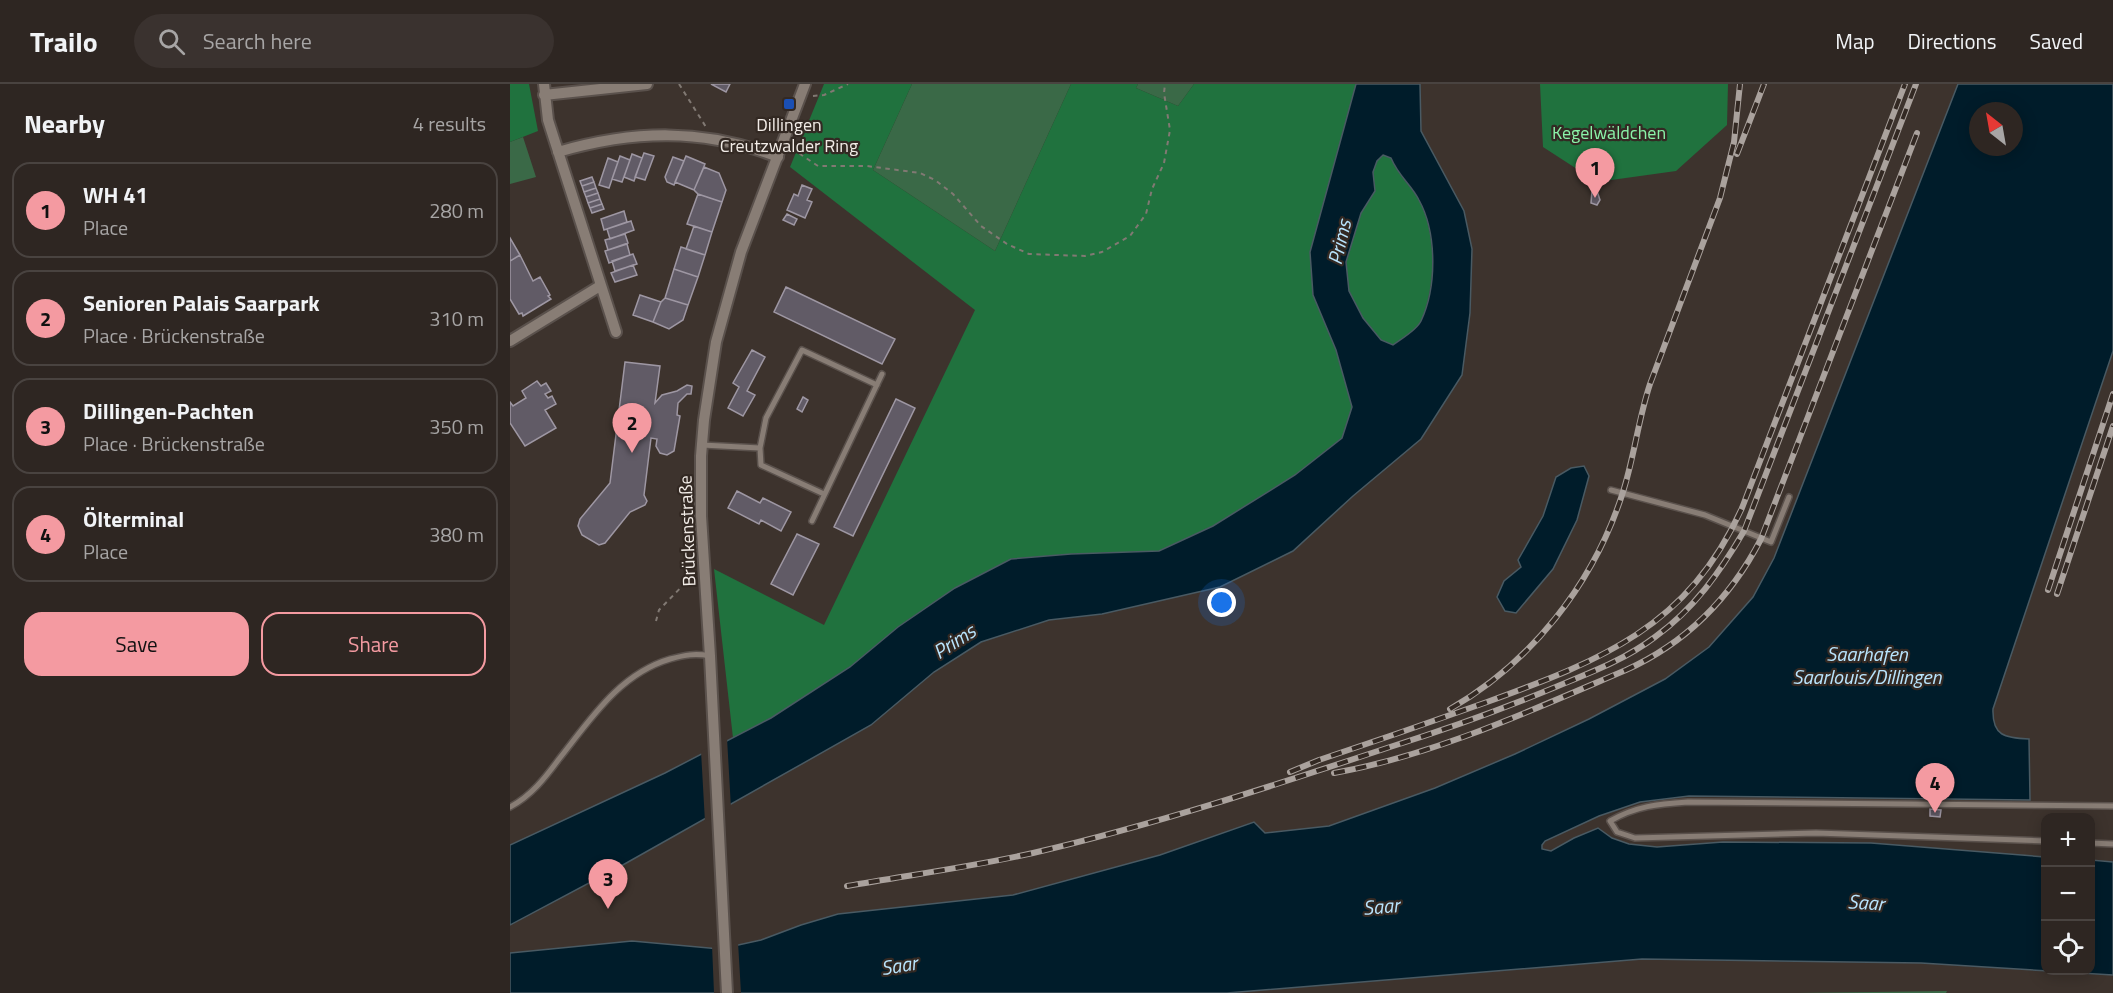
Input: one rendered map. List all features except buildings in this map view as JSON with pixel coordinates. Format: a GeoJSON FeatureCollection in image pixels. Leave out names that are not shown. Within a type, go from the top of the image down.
{"type":"FeatureCollection","features":[{"type":"Feature","properties":{"kind":"street"},"geometry":{"type":"LineString","coordinates":[[616,332],[548,120],[544,90],[647,84]]}},
{"type":"Feature","properties":{"kind":"street","name":"Brückenstraße"},"geometry":{"type":"LineString","coordinates":[[727,993],[701,516],[702,446],[716,342],[741,252],[806,84]]}},
{"type":"Feature","properties":{"kind":"street"},"geometry":{"type":"LineString","coordinates":[[558,152],[590,142],[646,135],[684,135],[756,148],[778,157]]}},
{"type":"Feature","properties":{"kind":"street"},"geometry":{"type":"LineString","coordinates":[[510,341],[600,286]]}},
{"type":"Feature","properties":{"kind":"lane"},"geometry":{"type":"LineString","coordinates":[[824,494],[761,465],[760,448],[766,418],[802,350],[877,385]]}},
{"type":"Feature","properties":{"kind":"lane"},"geometry":{"type":"LineString","coordinates":[[812,521],[882,374]]}},
{"type":"Feature","properties":{"kind":"lane"},"geometry":{"type":"LineString","coordinates":[[702,446],[760,448]]}},
{"type":"Feature","properties":{"kind":"lane"},"geometry":{"type":"LineString","coordinates":[[1611,490],[1705,515],[1771,542],[1789,497]]}},
{"type":"Feature","properties":{"kind":"lane"},"geometry":{"type":"LineString","coordinates":[[510,807],[523,800],[534,790],[589,719],[631,678],[659,662],[690,653],[710,656]]}},
{"type":"Feature","properties":{"kind":"lane"},"geometry":{"type":"LineString","coordinates":[[2041,841],[1816,833],[1635,838],[1617,832],[1610,821],[1628,811],[1657,804],[1688,802],[2113,806]]}},
{"type":"Feature","properties":{"kind":"lane"},"geometry":{"type":"LineString","coordinates":[[2095,843],[2113,844]]}},
{"type":"Feature","properties":{"kind":"path"},"geometry":{"type":"LineString","coordinates":[[679,84],[714,139]]}},
{"type":"Feature","properties":{"kind":"path"},"geometry":{"type":"LineString","coordinates":[[801,96],[825,95],[848,84]]}},
{"type":"Feature","properties":{"kind":"path"},"geometry":{"type":"LineString","coordinates":[[785,139],[800,154],[818,166],[867,165],[920,173],[935,180],[953,194],[981,226],[1007,244],[1029,254],[1085,256],[1102,252],[1130,236],[1146,214],[1152,189],[1164,163],[1170,130],[1165,84]]}},
{"type":"Feature","properties":{"kind":"path"},"geometry":{"type":"LineString","coordinates":[[656,621],[659,610],[704,565]]}},
{"type":"Feature","properties":{"kind":"green space"},"geometry":{"type":"Polygon","coordinates":[[[510,84],[529,84],[538,131],[510,142],[510,84]]]}},
{"type":"Feature","properties":{"kind":"green space"},"geometry":{"type":"Polygon","coordinates":[[[824,84],[912,84],[873,170],[995,251],[1071,84],[1138,84],[1136,88],[1178,106],[1194,84],[1356,84],[1310,252],[1352,407],[1342,438],[1295,475],[1213,526],[1159,551],[1011,559],[955,588],[898,627],[850,667],[771,718],[733,738],[714,569],[824,625],[975,310],[790,167],[824,84]]]}},
{"type":"Feature","properties":{"kind":"green space"},"geometry":{"type":"Polygon","coordinates":[[[912,84],[1071,84],[995,251],[873,170],[912,84]]]}},
{"type":"Feature","properties":{"kind":"green space"},"geometry":{"type":"Polygon","coordinates":[[[1138,84],[1194,84],[1178,106],[1136,88],[1138,84]]]}},
{"type":"Feature","properties":{"kind":"green space","name":"Kegelwäldchen"},"geometry":{"type":"Polygon","coordinates":[[[1540,84],[1728,84],[1727,125],[1676,171],[1597,182],[1543,147],[1540,84]]]}},
{"type":"Feature","properties":{"kind":"green space"},"geometry":{"type":"Polygon","coordinates":[[[523,137],[536,177],[510,184],[510,142],[523,137]]]}},
{"type":"Feature","properties":{"kind":"green space"},"geometry":{"type":"Polygon","coordinates":[[[1383,155],[1391,158],[1419,200],[1429,228],[1432,260],[1430,292],[1421,321],[1393,345],[1381,340],[1363,318],[1349,291],[1346,262],[1361,213],[1375,191],[1373,172],[1377,161],[1383,155]]]}},
{"type":"Feature","properties":{"kind":"green space"},"geometry":{"type":"Polygon","coordinates":[[[1947,991],[1946,993],[1797,993],[1947,991]]]}},
{"type":"Feature","properties":{"kind":"water","name":"Prims"},"geometry":{"type":"Polygon","coordinates":[[[1356,84],[1420,84],[1421,131],[1464,211],[1472,249],[1470,313],[1462,375],[1421,439],[1353,496],[1293,551],[1220,587],[1102,614],[1049,620],[981,642],[934,672],[871,725],[621,866],[510,925],[510,845],[665,773],[771,718],[850,667],[898,627],[955,588],[1011,559],[1159,551],[1213,526],[1295,475],[1342,438],[1352,407],[1336,350],[1313,295],[1310,252],[1356,84]],[[1383,155],[1377,161],[1373,172],[1375,191],[1361,213],[1346,262],[1349,291],[1363,318],[1381,340],[1393,345],[1421,321],[1430,292],[1433,260],[1425,213],[1416,194],[1391,158],[1383,155]]]}},
{"type":"Feature","properties":{"kind":"water"},"geometry":{"type":"Polygon","coordinates":[[[1958,84],[2113,84],[2113,351],[1993,709],[1995,725],[2002,734],[2013,738],[2029,739],[2030,800],[1689,796],[1640,802],[1599,816],[1545,841],[1542,845],[1542,849],[1551,851],[1598,828],[1612,838],[1629,844],[1657,847],[1723,842],[1871,843],[2041,857],[2041,970],[1921,963],[1642,959],[1227,993],[510,993],[510,953],[632,941],[720,949],[761,940],[838,914],[1013,895],[1160,855],[1254,822],[1265,833],[1329,826],[1435,788],[1515,754],[1665,679],[1709,647],[1753,597],[1774,558],[1958,84]]]}},
{"type":"Feature","properties":{"kind":"water"},"geometry":{"type":"Polygon","coordinates":[[[1584,466],[1589,476],[1577,520],[1553,569],[1516,613],[1505,611],[1497,597],[1504,581],[1521,567],[1518,560],[1543,516],[1556,477],[1571,468],[1584,466]]]}},
{"type":"Feature","properties":{"kind":"water"},"geometry":{"type":"Polygon","coordinates":[[[2095,860],[2113,862],[2113,975],[2095,974],[2095,860]]]}},
{"type":"Feature","properties":{"kind":"pier"},"geometry":{"type":"Polygon","coordinates":[[[727,738],[731,808],[705,822],[701,751],[727,738]]]}},
{"type":"Feature","properties":{"kind":"pier"},"geometry":{"type":"Polygon","coordinates":[[[738,942],[741,993],[714,993],[712,945],[720,946],[738,942]]]}},
{"type":"Feature","properties":{"kind":"railway"},"geometry":{"type":"LineString","coordinates":[[1450,709],[1507,669],[1532,645],[1576,590],[1610,528],[1626,481],[1650,384],[1720,198],[1734,142],[1740,84]]}},
{"type":"Feature","properties":{"kind":"railway"},"geometry":{"type":"LineString","coordinates":[[1737,154],[1764,84]]}},
{"type":"Feature","properties":{"kind":"railway"},"geometry":{"type":"LineString","coordinates":[[1290,772],[1568,671],[1604,654],[1637,634],[1668,611],[1696,583],[1720,549],[1742,508],[1905,84]]}},
{"type":"Feature","properties":{"kind":"railway"},"geometry":{"type":"LineString","coordinates":[[847,886],[1033,853],[1213,804],[1496,711],[1583,676],[1632,652],[1655,637],[1682,614],[1705,589],[1744,531],[1916,84]]}},
{"type":"Feature","properties":{"kind":"railway"},"geometry":{"type":"LineString","coordinates":[[1334,773],[1409,755],[1483,730],[1626,670],[1648,659],[1687,632],[1721,599],[1736,580],[1761,539],[1917,133]]}},
{"type":"Feature","properties":{"kind":"railway"},"geometry":{"type":"LineString","coordinates":[[2048,590],[2113,394]]}},
{"type":"Feature","properties":{"kind":"railway"},"geometry":{"type":"LineString","coordinates":[[2057,594],[2113,426]]}},
{"type":"Feature","properties":{"kind":"place","name":"Dillingen Creutzwalder Ring"},"geometry":{"type":"Point","coordinates":[789,104]}},
{"type":"Feature","properties":{"kind":"place","name":"WH 41"},"geometry":{"type":"Point","coordinates":[1595,198]}},
{"type":"Feature","properties":{"kind":"place","name":"Senioren Palais Saarpark"},"geometry":{"type":"Point","coordinates":[632,453]}},
{"type":"Feature","properties":{"kind":"place","name":"Ölterminal"},"geometry":{"type":"Point","coordinates":[1935,813]}},
{"type":"Feature","properties":{"kind":"place","name":"Dillingen-Pachten"},"geometry":{"type":"Point","coordinates":[608,909]}},
{"type":"Feature","properties":{"kind":"water label","name":"Saarhafen Saarlouis/Dillingen"},"geometry":{"type":"Point","coordinates":[1867,664]}},
{"type":"Feature","properties":{"kind":"water label","name":"Saar"},"geometry":{"type":"Point","coordinates":[1866,902]}},
{"type":"Feature","properties":{"kind":"water label","name":"Saar"},"geometry":{"type":"Point","coordinates":[1381,906]}},
{"type":"Feature","properties":{"kind":"water label","name":"Saar"},"geometry":{"type":"Point","coordinates":[899,965]}}]}
